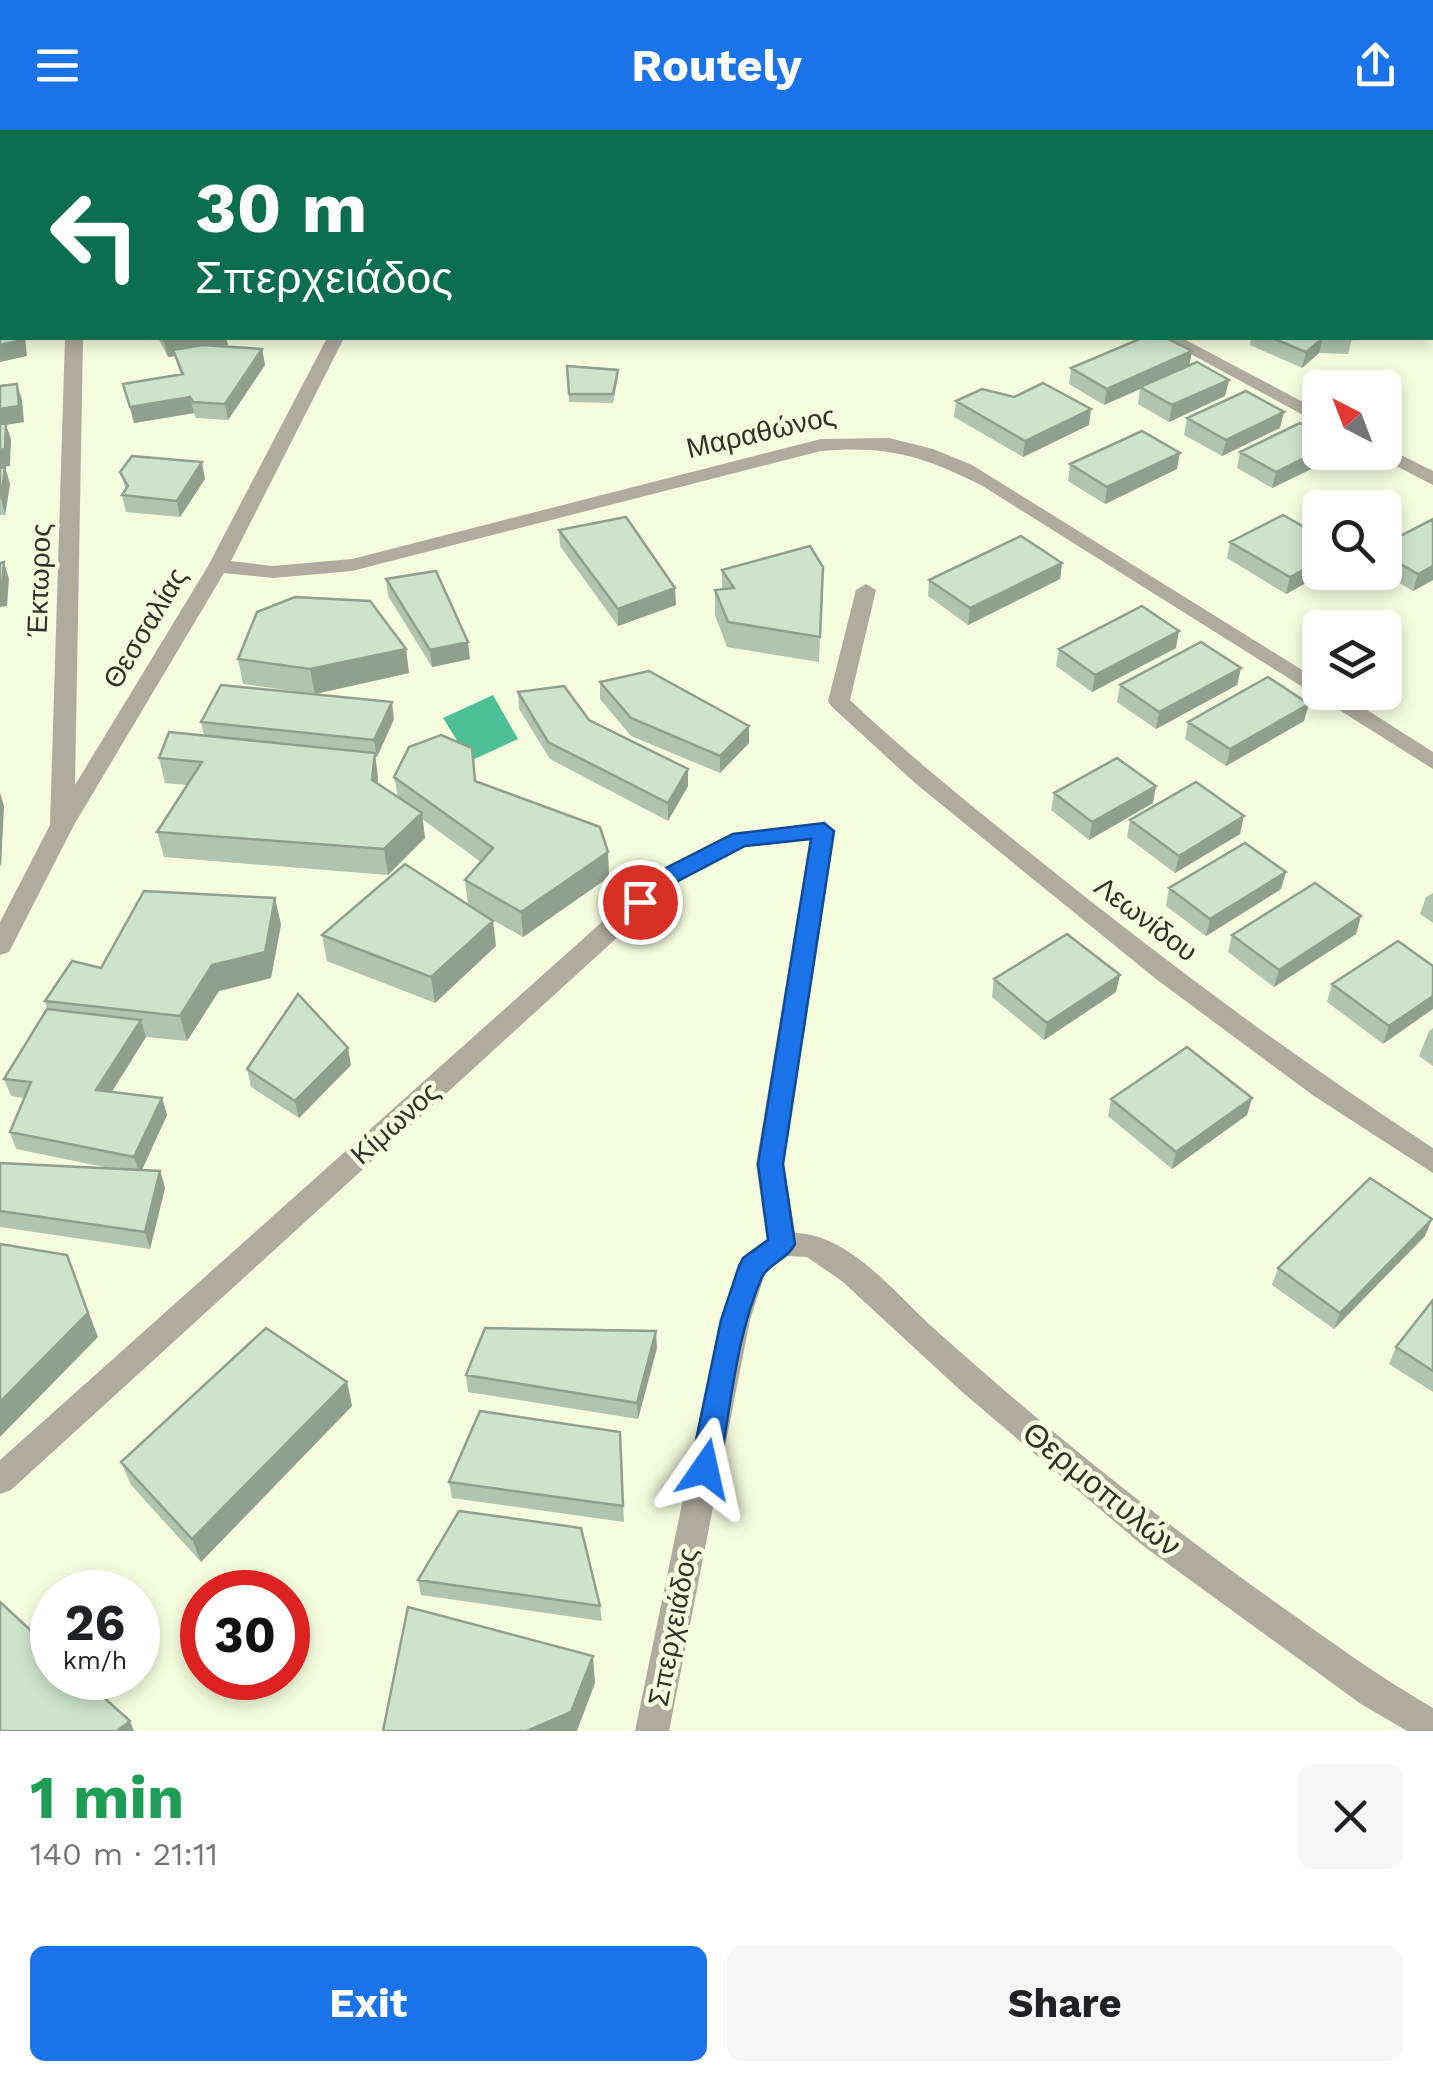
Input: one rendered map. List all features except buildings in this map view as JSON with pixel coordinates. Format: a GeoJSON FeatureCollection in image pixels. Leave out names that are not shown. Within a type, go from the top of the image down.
{"type":"FeatureCollection","features":[{"type":"Feature","properties":{"kind":"street","name":"Έκτωρος"},"geometry":{"type":"LineString","coordinates":[[62,825],[74,340]]}},
{"type":"Feature","properties":{"kind":"street","name":"Θεσσαλίας"},"geometry":{"type":"LineString","coordinates":[[0,946],[62,825],[218,566],[335,340]]}},
{"type":"Feature","properties":{"kind":"street"},"geometry":{"type":"LineString","coordinates":[[1174,340],[1302,408]]}},
{"type":"Feature","properties":{"kind":"street","name":"Μαραθώνος"},"geometry":{"type":"LineString","coordinates":[[218,566],[273,572],[352,565],[821,445],[866,440],[930,451],[988,481],[1302,680]]}},
{"type":"Feature","properties":{"kind":"street"},"geometry":{"type":"LineString","coordinates":[[1402,462],[1433,479]]}},
{"type":"Feature","properties":{"kind":"street","name":"Λεωνίδου"},"geometry":{"type":"LineString","coordinates":[[866,590],[839,701],[874,736],[1093,918],[1323,1090],[1433,1162]]}},
{"type":"Feature","properties":{"kind":"street","name":"Μαραθώνος"},"geometry":{"type":"LineString","coordinates":[[1350,710],[1433,762]]}},
{"type":"Feature","properties":{"kind":"street","name":"Κίμωνος"},"geometry":{"type":"LineString","coordinates":[[0,1480],[668,876],[740,839],[824,831],[770,1164],[782,1244]]}},
{"type":"Feature","properties":{"kind":"street","name":"Θερμοπυλών"},"geometry":{"type":"LineString","coordinates":[[782,1244],[812,1245],[853,1273],[971,1382],[1154,1534],[1373,1692],[1433,1727]]}},
{"type":"Feature","properties":{"kind":"street","name":"Σπερχειάδος"},"geometry":{"type":"LineString","coordinates":[[652,1731],[735,1320],[753,1266],[782,1244]]}},
{"type":"Feature","properties":{"kind":"shaded area"},"geometry":{"type":"Polygon","coordinates":[[[493,695],[518,739],[470,761],[443,718],[493,695]]]}},
{"type":"Feature","properties":{"kind":"route"},"geometry":{"type":"LineString","coordinates":[[640,902],[668,876],[740,839],[824,831],[770,1164],[782,1244],[753,1266],[735,1320],[705,1469]]}}]}
